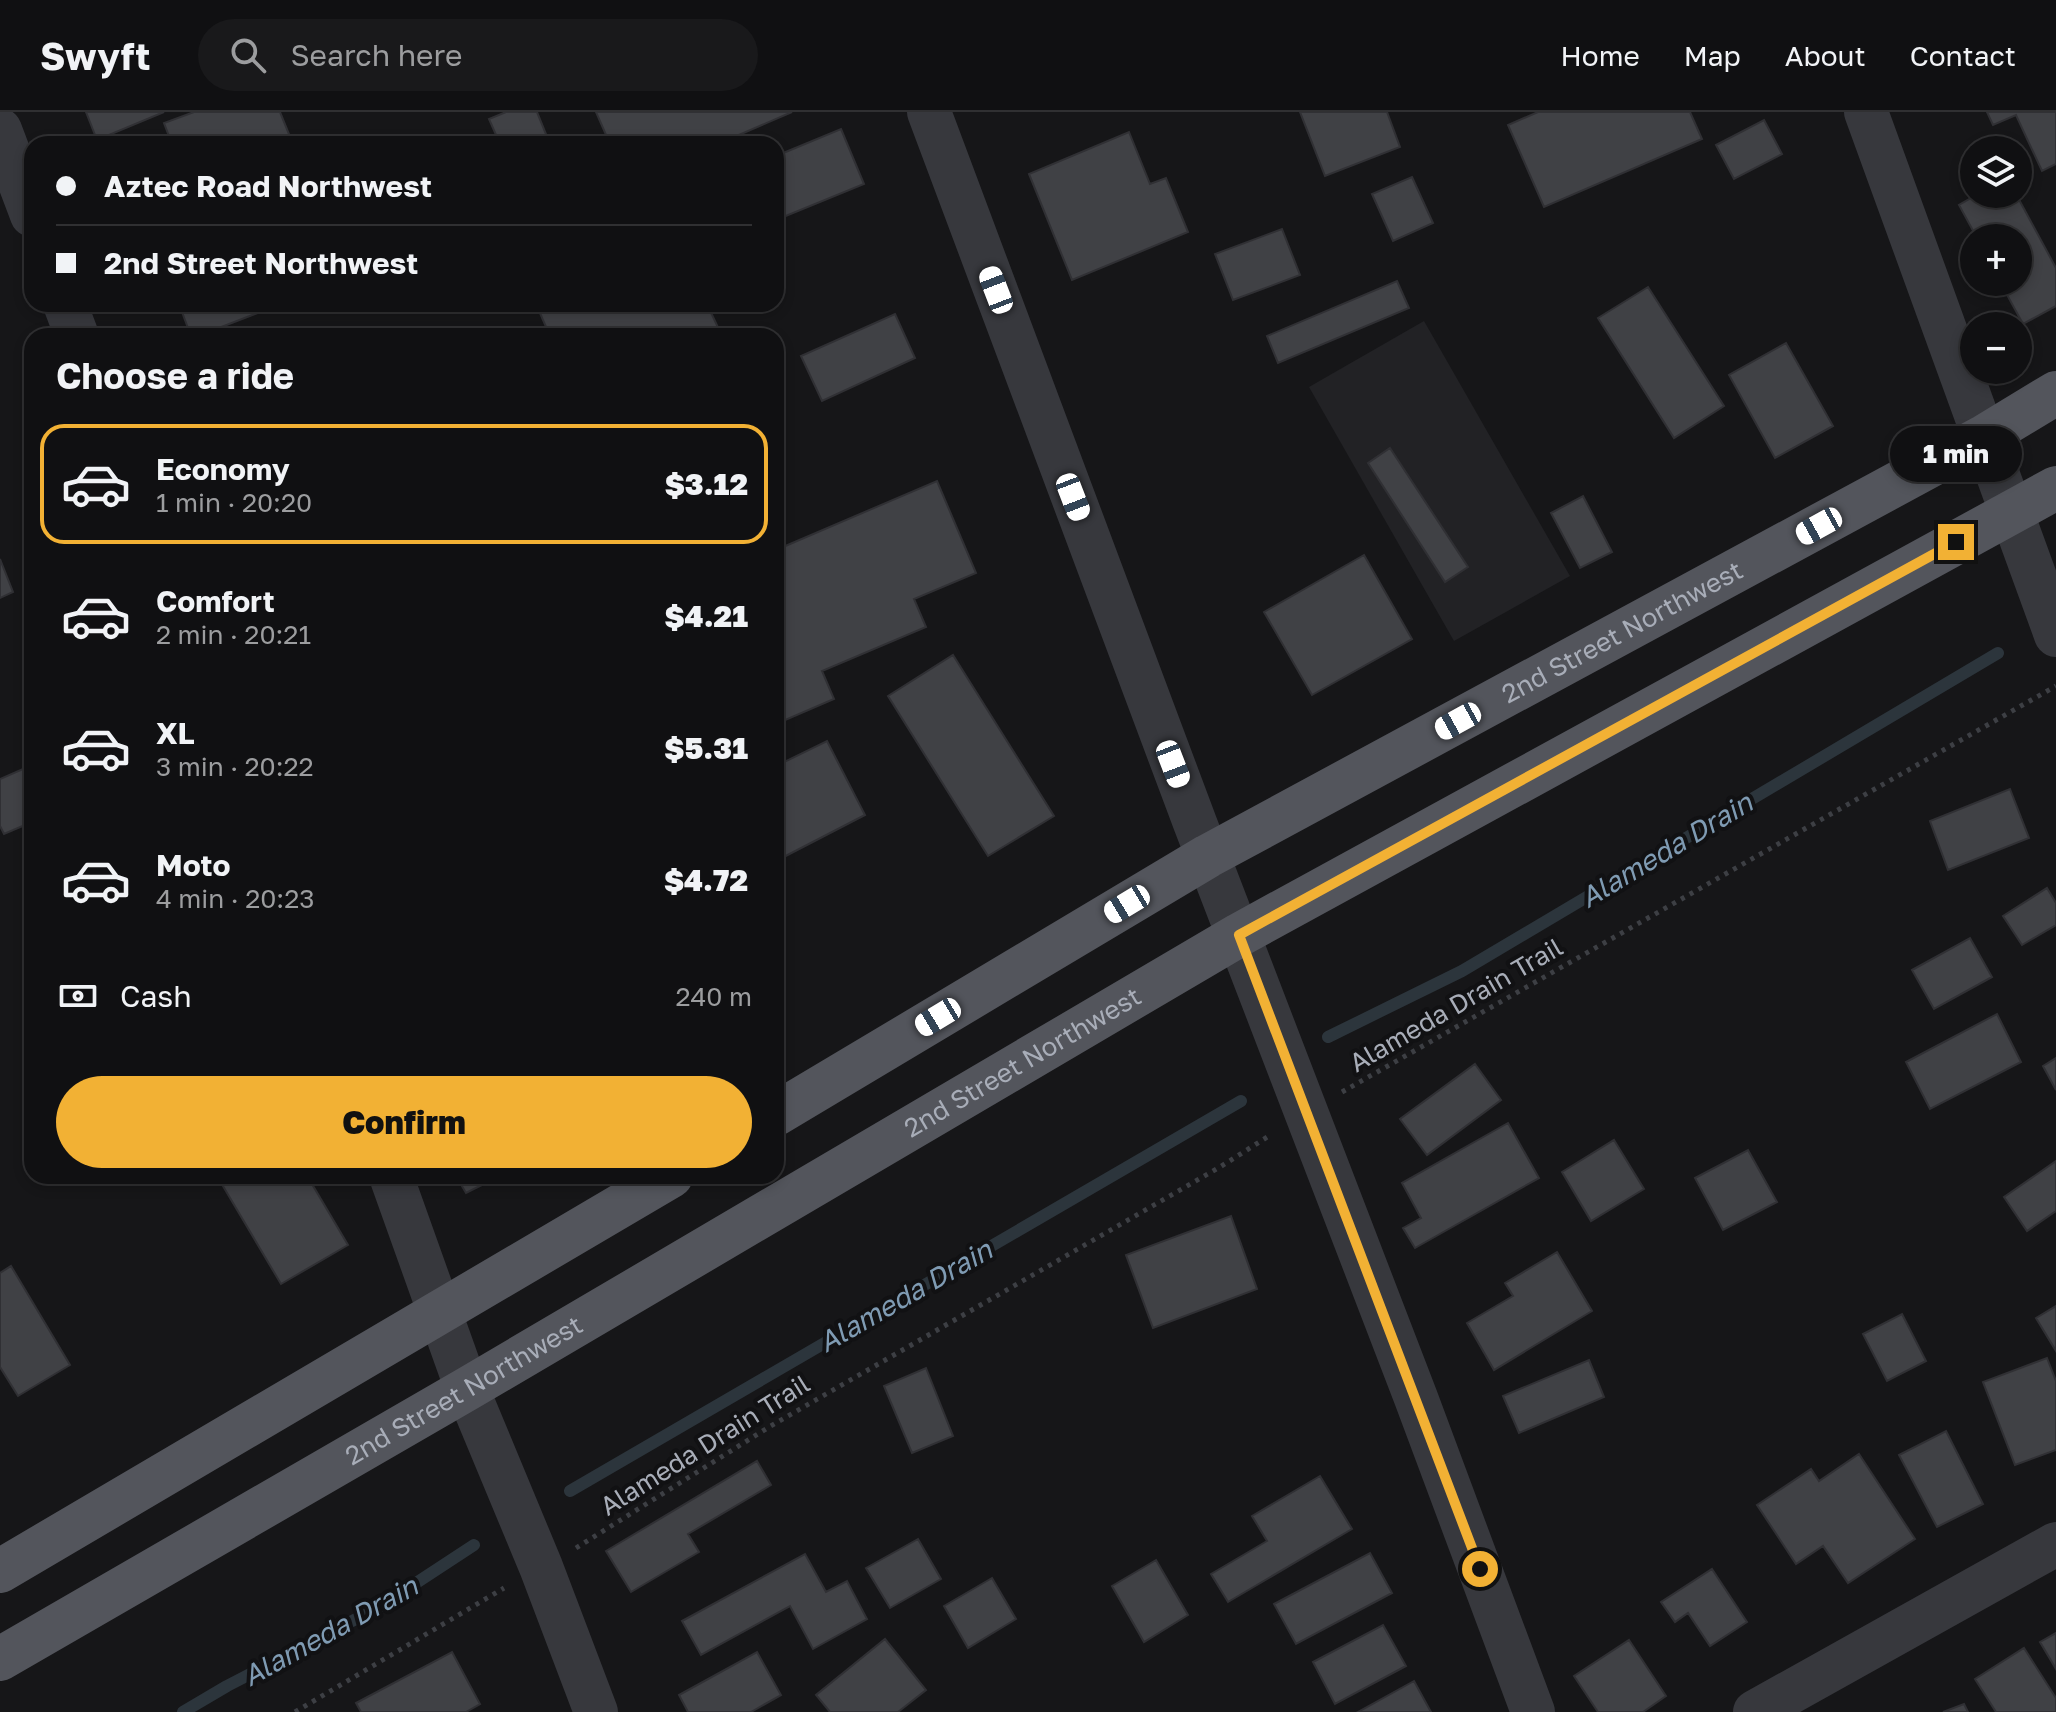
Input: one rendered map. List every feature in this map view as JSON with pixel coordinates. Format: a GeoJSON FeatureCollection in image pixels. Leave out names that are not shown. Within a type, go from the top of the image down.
{"type":"FeatureCollection","features":[{"type":"Feature","properties":{"kind":"main road","name":"2nd Street Northwest"},"geometry":{"type":"LineString","coordinates":[[784,1109],[1208,856],[1985,436],[2056,393]]}},
{"type":"Feature","properties":{"kind":"main road","name":"2nd Street Northwest"},"geometry":{"type":"LineString","coordinates":[[0,1659],[467,1389],[1239,935],[2056,488]]}},
{"type":"Feature","properties":{"kind":"main road"},"geometry":{"type":"LineString","coordinates":[[0,1571],[658,1184]]}},
{"type":"Feature","properties":{"kind":"street"},"geometry":{"type":"LineString","coordinates":[[929,112],[1533,1712]]}},
{"type":"Feature","properties":{"kind":"street"},"geometry":{"type":"LineString","coordinates":[[1866,112],[2056,635]]}},
{"type":"Feature","properties":{"kind":"street"},"geometry":{"type":"LineString","coordinates":[[0,130],[24,194]]}},
{"type":"Feature","properties":{"kind":"street"},"geometry":{"type":"LineString","coordinates":[[394,1184],[467,1389],[541,1567],[596,1712]]}},
{"type":"Feature","properties":{"kind":"street"},"geometry":{"type":"LineString","coordinates":[[1755,1712],[2056,1544]]}},
{"type":"Feature","properties":{"kind":"path","name":"Alameda Drain Trail"},"geometry":{"type":"LineString","coordinates":[[1335,1097],[2056,686]]}},
{"type":"Feature","properties":{"kind":"path","name":"Alameda Drain Trail"},"geometry":{"type":"LineString","coordinates":[[571,1551],[769,1427],[1220,1167],[1275,1132]]}},
{"type":"Feature","properties":{"kind":"path"},"geometry":{"type":"LineString","coordinates":[[295,1712],[511,1583]]}},
{"type":"Feature","properties":{"kind":"shaded area"},"geometry":{"type":"Polygon","coordinates":[[[1424,321],[1570,576],[1454,641],[1309,387],[1424,321]]]}},
{"type":"Feature","properties":{"kind":"building"},"geometry":{"type":"Polygon","coordinates":[[[86,112],[164,112],[107,136],[95,136],[86,112]]]}},
{"type":"Feature","properties":{"kind":"building"},"geometry":{"type":"Polygon","coordinates":[[[194,112],[280,112],[290,136],[169,136],[164,123],[194,112]]]}},
{"type":"Feature","properties":{"kind":"building"},"geometry":{"type":"Polygon","coordinates":[[[506,112],[537,112],[547,136],[496,136],[489,119],[506,112]]]}},
{"type":"Feature","properties":{"kind":"building"},"geometry":{"type":"Polygon","coordinates":[[[596,112],[792,112],[736,136],[606,136],[596,112]]]}},
{"type":"Feature","properties":{"kind":"building"},"geometry":{"type":"Polygon","coordinates":[[[1300,112],[1387,112],[1400,147],[1325,176],[1300,112]]]}},
{"type":"Feature","properties":{"kind":"building"},"geometry":{"type":"Polygon","coordinates":[[[1538,112],[1690,112],[1702,139],[1544,207],[1508,125],[1538,112]]]}},
{"type":"Feature","properties":{"kind":"building"},"geometry":{"type":"Polygon","coordinates":[[[1987,112],[2056,112],[2056,164],[2042,171],[2032,149],[2032,136],[2026,136],[2016,115],[1993,125],[1987,112]]]}},
{"type":"Feature","properties":{"kind":"building"},"geometry":{"type":"Polygon","coordinates":[[[1764,120],[1782,154],[1734,179],[1716,145],[1764,120]]]}},
{"type":"Feature","properties":{"kind":"building"},"geometry":{"type":"Polygon","coordinates":[[[841,129],[864,184],[784,217],[784,153],[841,129]]]}},
{"type":"Feature","properties":{"kind":"building"},"geometry":{"type":"Polygon","coordinates":[[[1129,132],[1150,184],[1166,178],[1188,232],[1072,280],[1029,174],[1129,132]]]}},
{"type":"Feature","properties":{"kind":"building"},"geometry":{"type":"Polygon","coordinates":[[[1412,177],[1433,223],[1393,241],[1372,194],[1412,177]]]}},
{"type":"Feature","properties":{"kind":"building"},"geometry":{"type":"Polygon","coordinates":[[[1961,208],[2024,208],[2056,268],[2056,306],[2032,319],[2032,312],[2016,312],[2008,296],[2032,296],[2032,224],[1969,224],[1961,208]]]}},
{"type":"Feature","properties":{"kind":"building"},"geometry":{"type":"Polygon","coordinates":[[[1282,229],[1300,275],[1233,300],[1215,254],[1282,229]]]}},
{"type":"Feature","properties":{"kind":"building"},"geometry":{"type":"Polygon","coordinates":[[[1397,281],[1409,308],[1278,363],[1267,336],[1397,281]]]}},
{"type":"Feature","properties":{"kind":"building"},"geometry":{"type":"Polygon","coordinates":[[[1648,287],[1724,406],[1674,438],[1598,318],[1648,287]]]}},
{"type":"Feature","properties":{"kind":"building"},"geometry":{"type":"Polygon","coordinates":[[[182,312],[260,312],[219,328],[188,328],[182,312]]]}},
{"type":"Feature","properties":{"kind":"building"},"geometry":{"type":"Polygon","coordinates":[[[540,312],[711,312],[718,328],[546,328],[540,312]]]}},
{"type":"Feature","properties":{"kind":"building"},"geometry":{"type":"Polygon","coordinates":[[[895,314],[915,358],[822,401],[801,356],[895,314]]]}},
{"type":"Feature","properties":{"kind":"building"},"geometry":{"type":"Polygon","coordinates":[[[1786,343],[1833,426],[1775,458],[1729,375],[1786,343]]]}},
{"type":"Feature","properties":{"kind":"building"},"geometry":{"type":"Polygon","coordinates":[[[1390,448],[1468,567],[1445,582],[1368,463],[1390,448]]]}},
{"type":"Feature","properties":{"kind":"building"},"geometry":{"type":"Polygon","coordinates":[[[937,481],[976,573],[914,599],[926,627],[822,671],[834,699],[784,721],[784,547],[937,481]]]}},
{"type":"Feature","properties":{"kind":"building"},"geometry":{"type":"Polygon","coordinates":[[[1583,496],[1612,552],[1580,568],[1551,513],[1583,496]]]}},
{"type":"Feature","properties":{"kind":"building"},"geometry":{"type":"Polygon","coordinates":[[[1364,555],[1412,639],[1312,695],[1264,612],[1364,555]]]}},
{"type":"Feature","properties":{"kind":"building"},"geometry":{"type":"Polygon","coordinates":[[[0,559],[13,592],[0,598],[0,559]]]}},
{"type":"Feature","properties":{"kind":"building"},"geometry":{"type":"Polygon","coordinates":[[[953,655],[1054,816],[988,856],[888,696],[953,655]]]}},
{"type":"Feature","properties":{"kind":"building"},"geometry":{"type":"Polygon","coordinates":[[[827,741],[865,815],[784,857],[784,762],[827,741]]]}},
{"type":"Feature","properties":{"kind":"building"},"geometry":{"type":"Polygon","coordinates":[[[24,768],[24,825],[4,834],[0,826],[0,779],[24,768]]]}},
{"type":"Feature","properties":{"kind":"building"},"geometry":{"type":"Polygon","coordinates":[[[2010,789],[2029,838],[1948,870],[1930,821],[2010,789]]]}},
{"type":"Feature","properties":{"kind":"building"},"geometry":{"type":"Polygon","coordinates":[[[2047,888],[2056,903],[2056,925],[2022,945],[2003,916],[2047,888]]]}},
{"type":"Feature","properties":{"kind":"building"},"geometry":{"type":"Polygon","coordinates":[[[1970,938],[1992,977],[1934,1009],[1912,970],[1970,938]]]}},
{"type":"Feature","properties":{"kind":"building"},"geometry":{"type":"Polygon","coordinates":[[[1997,1014],[2021,1062],[1930,1109],[1906,1062],[1997,1014]]]}},
{"type":"Feature","properties":{"kind":"building"},"geometry":{"type":"Polygon","coordinates":[[[2056,1058],[2056,1090],[2043,1066],[2056,1058]]]}},
{"type":"Feature","properties":{"kind":"building"},"geometry":{"type":"Polygon","coordinates":[[[1475,1064],[1501,1100],[1427,1155],[1400,1119],[1475,1064]]]}},
{"type":"Feature","properties":{"kind":"building"},"geometry":{"type":"Polygon","coordinates":[[[1508,1123],[1539,1178],[1415,1248],[1403,1228],[1421,1218],[1402,1183],[1508,1123]]]}},
{"type":"Feature","properties":{"kind":"building"},"geometry":{"type":"Polygon","coordinates":[[[1614,1140],[1644,1189],[1591,1221],[1562,1172],[1614,1140]]]}},
{"type":"Feature","properties":{"kind":"building"},"geometry":{"type":"Polygon","coordinates":[[[1748,1150],[1777,1202],[1723,1230],[1695,1178],[1748,1150]]]}},
{"type":"Feature","properties":{"kind":"building"},"geometry":{"type":"Polygon","coordinates":[[[2056,1161],[2056,1211],[2027,1231],[2004,1197],[2056,1161]]]}},
{"type":"Feature","properties":{"kind":"building"},"geometry":{"type":"Polygon","coordinates":[[[222,1184],[312,1184],[348,1245],[281,1284],[222,1184]]]}},
{"type":"Feature","properties":{"kind":"building"},"geometry":{"type":"Polygon","coordinates":[[[461,1184],[484,1184],[466,1193],[461,1184]]]}},
{"type":"Feature","properties":{"kind":"building"},"geometry":{"type":"Polygon","coordinates":[[[1231,1216],[1257,1289],[1153,1328],[1126,1255],[1231,1216]]]}},
{"type":"Feature","properties":{"kind":"building"},"geometry":{"type":"Polygon","coordinates":[[[1557,1252],[1592,1311],[1494,1370],[1467,1323],[1513,1296],[1505,1283],[1557,1252]]]}},
{"type":"Feature","properties":{"kind":"building"},"geometry":{"type":"Polygon","coordinates":[[[11,1266],[70,1365],[18,1396],[0,1367],[0,1273],[11,1266]]]}},
{"type":"Feature","properties":{"kind":"building"},"geometry":{"type":"Polygon","coordinates":[[[2056,1306],[2056,1351],[2036,1318],[2056,1306]]]}},
{"type":"Feature","properties":{"kind":"building"},"geometry":{"type":"Polygon","coordinates":[[[1902,1314],[1926,1361],[1887,1381],[1863,1334],[1902,1314]]]}},
{"type":"Feature","properties":{"kind":"building"},"geometry":{"type":"Polygon","coordinates":[[[2047,1358],[2056,1381],[2056,1450],[2015,1465],[1983,1382],[2047,1358]]]}},
{"type":"Feature","properties":{"kind":"building"},"geometry":{"type":"Polygon","coordinates":[[[1589,1360],[1604,1397],[1519,1433],[1503,1396],[1589,1360]]]}},
{"type":"Feature","properties":{"kind":"building"},"geometry":{"type":"Polygon","coordinates":[[[926,1368],[953,1436],[912,1453],[884,1386],[926,1368]]]}},
{"type":"Feature","properties":{"kind":"building"},"geometry":{"type":"Polygon","coordinates":[[[1946,1431],[1983,1504],[1937,1527],[1899,1455],[1946,1431]]]}},
{"type":"Feature","properties":{"kind":"building"},"geometry":{"type":"Polygon","coordinates":[[[1859,1454],[1915,1539],[1848,1583],[1823,1546],[1796,1564],[1757,1505],[1811,1469],[1819,1481],[1859,1454]]]}},
{"type":"Feature","properties":{"kind":"building"},"geometry":{"type":"Polygon","coordinates":[[[757,1461],[771,1485],[688,1534],[699,1552],[631,1592],[606,1551],[757,1461]]]}},
{"type":"Feature","properties":{"kind":"building"},"geometry":{"type":"Polygon","coordinates":[[[1320,1476],[1352,1529],[1228,1602],[1211,1574],[1267,1541],[1252,1516],[1320,1476]]]}},
{"type":"Feature","properties":{"kind":"building"},"geometry":{"type":"Polygon","coordinates":[[[918,1539],[941,1579],[890,1608],[866,1568],[918,1539]]]}},
{"type":"Feature","properties":{"kind":"building"},"geometry":{"type":"Polygon","coordinates":[[[1370,1553],[1392,1593],[1296,1644],[1274,1604],[1370,1553]]]}},
{"type":"Feature","properties":{"kind":"building"},"geometry":{"type":"Polygon","coordinates":[[[805,1554],[826,1592],[847,1581],[867,1619],[813,1649],[790,1606],[701,1655],[682,1621],[805,1554]]]}},
{"type":"Feature","properties":{"kind":"building"},"geometry":{"type":"Polygon","coordinates":[[[1156,1560],[1188,1615],[1144,1642],[1112,1586],[1156,1560]]]}},
{"type":"Feature","properties":{"kind":"building"},"geometry":{"type":"Polygon","coordinates":[[[1712,1569],[1747,1622],[1710,1646],[1688,1613],[1675,1622],[1661,1602],[1712,1569]]]}},
{"type":"Feature","properties":{"kind":"building"},"geometry":{"type":"Polygon","coordinates":[[[992,1578],[1016,1619],[968,1648],[944,1606],[992,1578]]]}},
{"type":"Feature","properties":{"kind":"building"},"geometry":{"type":"Polygon","coordinates":[[[1383,1625],[1406,1666],[1335,1704],[1313,1662],[1383,1625]]]}},
{"type":"Feature","properties":{"kind":"building"},"geometry":{"type":"Polygon","coordinates":[[[2056,1633],[2056,1669],[2040,1642],[2056,1633]]]}},
{"type":"Feature","properties":{"kind":"building"},"geometry":{"type":"Polygon","coordinates":[[[885,1639],[926,1690],[898,1712],[830,1712],[816,1695],[885,1639]]]}},
{"type":"Feature","properties":{"kind":"building"},"geometry":{"type":"Polygon","coordinates":[[[1629,1640],[1666,1696],[1643,1712],[1598,1712],[1574,1676],[1629,1640]]]}},
{"type":"Feature","properties":{"kind":"building"},"geometry":{"type":"Polygon","coordinates":[[[2024,1648],[2056,1698],[2056,1712],[1996,1712],[1975,1679],[2024,1648]]]}},
{"type":"Feature","properties":{"kind":"building"},"geometry":{"type":"Polygon","coordinates":[[[452,1652],[480,1704],[466,1712],[361,1712],[356,1703],[452,1652]]]}},
{"type":"Feature","properties":{"kind":"building"},"geometry":{"type":"Polygon","coordinates":[[[757,1652],[781,1695],[751,1712],[688,1712],[679,1695],[757,1652]]]}},
{"type":"Feature","properties":{"kind":"building"},"geometry":{"type":"Polygon","coordinates":[[[1414,1681],[1431,1712],[1358,1712],[1414,1681]]]}},
{"type":"Feature","properties":{"kind":"building"},"geometry":{"type":"Polygon","coordinates":[[[1964,1704],[1968,1712],[1943,1712],[1964,1704]]]}},
{"type":"Feature","properties":{"kind":"waterway","name":"Alameda Drain"},"geometry":{"type":"LineString","coordinates":[[1328,1037],[1462,971],[1998,653]]}},
{"type":"Feature","properties":{"kind":"waterway","name":"Alameda Drain"},"geometry":{"type":"LineString","coordinates":[[570,1491],[1241,1101]]}},
{"type":"Feature","properties":{"kind":"waterway","name":"Alameda Drain"},"geometry":{"type":"LineString","coordinates":[[183,1712],[381,1606],[474,1545]]}},
{"type":"Feature","properties":{"kind":"route"},"geometry":{"type":"LineString","coordinates":[[1480,1569],[1239,935],[1956,542]]}}]}
